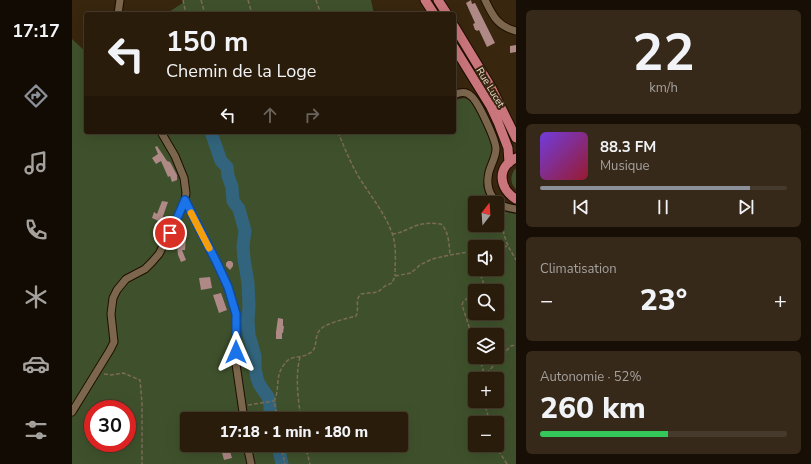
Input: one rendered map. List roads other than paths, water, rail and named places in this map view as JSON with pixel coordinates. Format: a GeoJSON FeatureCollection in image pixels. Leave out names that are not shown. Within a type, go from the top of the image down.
{"type":"FeatureCollection","features":[{"type":"Feature","properties":{"kind":"main road"},"geometry":{"type":"LineString","coordinates":[[425,0],[433,12]]}},
{"type":"Feature","properties":{"kind":"main road"},"geometry":{"type":"LineString","coordinates":[[438,0],[445,12]]}},
{"type":"Feature","properties":{"kind":"main road","name":"Rue Lucet"},"geometry":{"type":"LineString","coordinates":[[456,29],[492,87],[516,138]]}},
{"type":"Feature","properties":{"kind":"main road","name":"Rue Lucet"},"geometry":{"type":"LineString","coordinates":[[456,50],[491,107],[512,160]]}},
{"type":"Feature","properties":{"kind":"main road"},"geometry":{"type":"LineString","coordinates":[[512,160],[504,168],[502,176],[505,190],[516,199]]}},
{"type":"Feature","properties":{"kind":"street"},"geometry":{"type":"LineString","coordinates":[[118,12],[120,0]]}},
{"type":"Feature","properties":{"kind":"street"},"geometry":{"type":"LineString","coordinates":[[484,0],[496,20],[505,27],[516,31]]}},
{"type":"Feature","properties":{"kind":"street"},"geometry":{"type":"LineString","coordinates":[[456,94],[463,92],[475,99],[494,138],[496,149],[494,160],[488,176],[488,186],[491,194],[502,205],[516,209]]}},
{"type":"Feature","properties":{"kind":"street"},"geometry":{"type":"LineString","coordinates":[[72,412],[114,342],[111,314],[113,298],[117,290],[126,279],[145,269],[159,254],[185,200],[186,193],[184,178],[175,156],[162,134]]}},
{"type":"Feature","properties":{"kind":"street"},"geometry":{"type":"LineString","coordinates":[[185,200],[228,287],[236,314],[236,364],[243,412]]}},
{"type":"Feature","properties":{"kind":"street"},"geometry":{"type":"LineString","coordinates":[[248,452],[251,464]]}},
{"type":"Feature","properties":{"kind":"waterway"},"geometry":{"type":"LineString","coordinates":[[212,134],[221,161],[227,167],[228,176],[232,187],[233,201],[239,209],[245,231],[243,246],[248,283],[249,335],[255,356],[257,378],[259,384],[268,397],[270,412]]}},
{"type":"Feature","properties":{"kind":"waterway"},"geometry":{"type":"LineString","coordinates":[[279,452],[282,464]]}}]}
